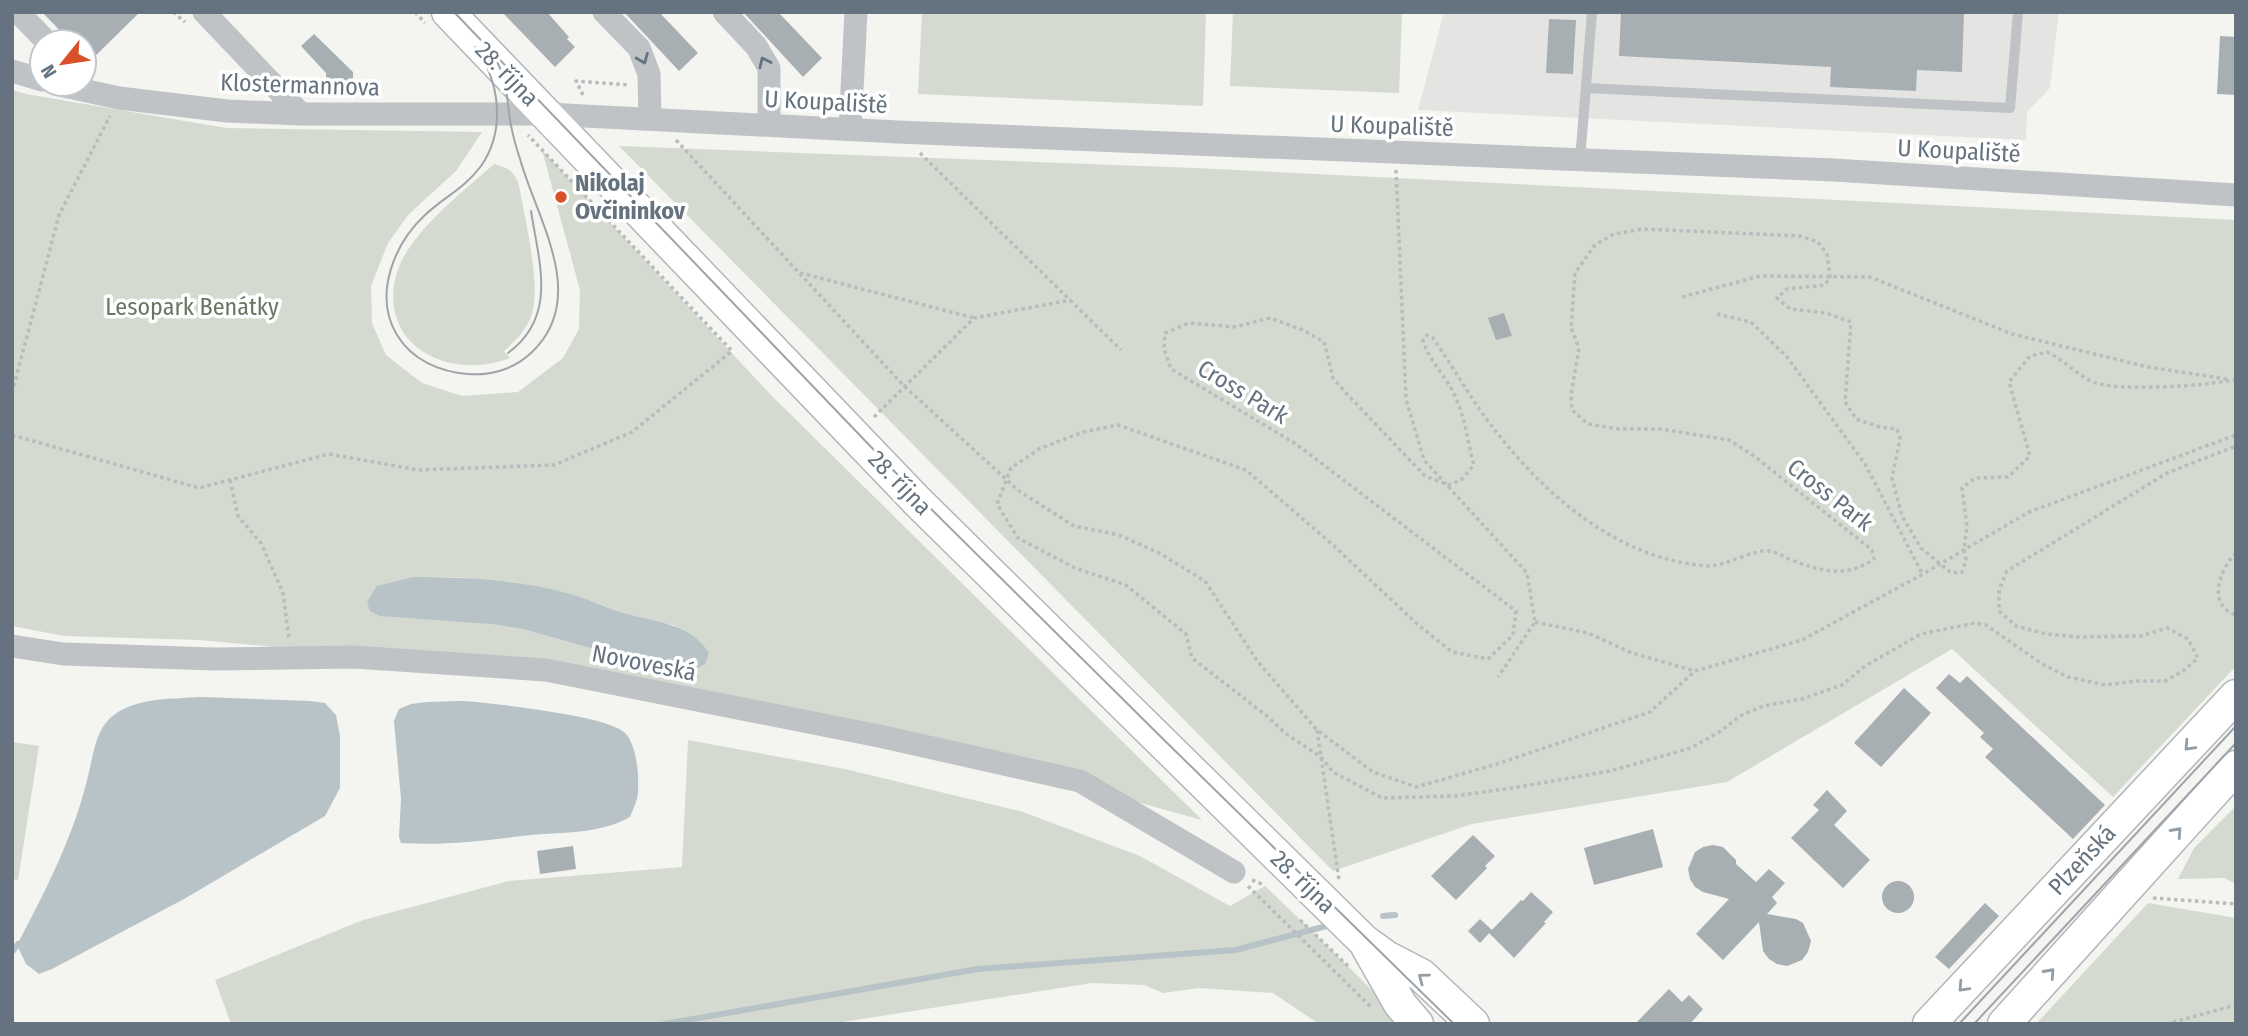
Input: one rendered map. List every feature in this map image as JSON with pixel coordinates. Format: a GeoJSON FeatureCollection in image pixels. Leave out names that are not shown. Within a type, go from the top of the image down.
{"type":"FeatureCollection","features":[{"type":"Feature","properties":{"kind":"main road","name":"28. října"},"geometry":{"type":"LineString","coordinates":[[448,12],[927,512],[1335,898],[1377,961],[1399,1004],[1417,1024]]}},
{"type":"Feature","properties":{"kind":"main road","name":"Plzeňská"},"geometry":{"type":"LineString","coordinates":[[1929,1024],[2236,696]]}},
{"type":"Feature","properties":{"kind":"main road"},"geometry":{"type":"LineString","coordinates":[[2004,1024],[2236,767]]}},
{"type":"Feature","properties":{"kind":"main road","name":"28. října"},"geometry":{"type":"LineString","coordinates":[[1364,942],[1421,975],[1474,1024]]}},
{"type":"Feature","properties":{"kind":"street"},"geometry":{"type":"LineString","coordinates":[[18,12],[33,28]]}},
{"type":"Feature","properties":{"kind":"street"},"geometry":{"type":"LineString","coordinates":[[204,12],[301,114]]}},
{"type":"Feature","properties":{"kind":"street"},"geometry":{"type":"LineString","coordinates":[[604,12],[639,48],[649,74],[650,119]]}},
{"type":"Feature","properties":{"kind":"street"},"geometry":{"type":"LineString","coordinates":[[724,12],[756,46],[769,68],[769,125]]}},
{"type":"Feature","properties":{"kind":"street"},"geometry":{"type":"LineString","coordinates":[[850,130],[856,12]]}},
{"type":"Feature","properties":{"kind":"street","name":"Klostermannova"},"geometry":{"type":"LineString","coordinates":[[98,93],[227,111],[301,114],[546,114]]}},
{"type":"Feature","properties":{"kind":"street","name":"U Koupaliště"},"geometry":{"type":"LineString","coordinates":[[546,114],[850,130],[1834,170],[2236,195]]}},
{"type":"Feature","properties":{"kind":"street","name":"Novoveská"},"geometry":{"type":"LineString","coordinates":[[12,646],[63,654],[214,659],[354,657],[546,670],[879,736],[1080,781],[1234,872]]}},
{"type":"Feature","properties":{"kind":"lane"},"geometry":{"type":"LineString","coordinates":[[1580,160],[1592,12]]}},
{"type":"Feature","properties":{"kind":"lane"},"geometry":{"type":"LineString","coordinates":[[1586,89],[2010,108],[2018,12]]}},
{"type":"Feature","properties":{"kind":"path"},"geometry":{"type":"LineString","coordinates":[[576,81],[650,86]]}},
{"type":"Feature","properties":{"kind":"path"},"geometry":{"type":"LineString","coordinates":[[12,393],[59,215],[119,98]]}},
{"type":"Feature","properties":{"kind":"path"},"geometry":{"type":"LineString","coordinates":[[12,435],[200,488],[329,454],[418,470],[554,465],[632,432],[732,351],[507,113]]}},
{"type":"Feature","properties":{"kind":"path"},"geometry":{"type":"LineString","coordinates":[[898,132],[1121,350]]}},
{"type":"Feature","properties":{"kind":"path"},"geometry":{"type":"LineString","coordinates":[[674,139],[904,386],[1019,491],[1074,526],[1119,536],[1159,553],[1205,581],[1258,662],[1317,730],[1373,772],[1416,788],[1497,764],[1650,712],[1695,671],[1801,640],[2029,512],[2236,435]]}},
{"type":"Feature","properties":{"kind":"path"},"geometry":{"type":"LineString","coordinates":[[1396,169],[1406,399],[1424,460],[1527,573],[1535,622],[1498,677]]}},
{"type":"Feature","properties":{"kind":"path","name":"Cross Park"},"geometry":{"type":"LineString","coordinates":[[1007,480],[1010,468],[1038,449],[1083,432],[1118,425],[1246,470],[1333,545],[1416,623],[1452,652],[1488,659],[1513,635],[1516,611],[1296,444],[1171,369],[1164,349],[1165,333],[1189,323],[1235,327],[1270,318],[1303,330],[1324,342],[1333,378],[1425,476],[1448,485],[1461,480],[1474,465],[1464,415],[1425,348],[1423,340],[1427,335],[1433,338],[1490,425],[1535,476],[1590,524],[1652,556],[1710,566],[1767,550],[1820,570],[1843,571],[1861,568],[1874,559],[1867,544],[1754,456],[1729,440],[1661,429],[1619,429],[1588,424],[1572,411],[1570,395],[1576,375],[1579,348],[1571,328],[1576,273],[1595,245],[1614,234],[1643,229],[1800,236],[1818,242],[1827,254],[1830,277],[1825,285],[1787,289],[1777,298],[1790,309],[1826,313],[1851,322],[1845,402],[1856,419],[1897,429],[1900,439],[1892,478],[1902,516],[1921,548],[1939,564]]}},
{"type":"Feature","properties":{"kind":"path"},"geometry":{"type":"LineString","coordinates":[[798,272],[974,318],[1071,300]]}},
{"type":"Feature","properties":{"kind":"path"},"geometry":{"type":"LineString","coordinates":[[1682,298],[1760,276],[1870,277],[2012,334],[2148,367],[2235,380]]}},
{"type":"Feature","properties":{"kind":"path"},"geometry":{"type":"LineString","coordinates":[[1717,314],[1751,322],[1787,356],[1865,464],[1923,573]]}},
{"type":"Feature","properties":{"kind":"path"},"geometry":{"type":"LineString","coordinates":[[874,417],[974,318]]}},
{"type":"Feature","properties":{"kind":"path"},"geometry":{"type":"LineString","coordinates":[[1939,564],[1951,573],[1962,572],[1966,560],[1964,550],[1967,527],[1962,488],[1975,478],[2008,477],[2030,456],[2009,382],[2031,356],[2047,352],[2061,358],[2095,383],[2178,387],[2235,380]]}},
{"type":"Feature","properties":{"kind":"path"},"geometry":{"type":"LineString","coordinates":[[1007,480],[997,504],[1018,538],[1075,568],[1126,586],[1186,634],[1192,658],[1285,733],[1321,757],[1333,772],[1382,799],[1456,796],[1610,771],[1691,748],[1721,731],[1740,716],[1763,706],[1802,699],[1842,685],[1865,666],[1921,634],[1975,623],[1986,625],[2042,664],[2068,677],[2105,685],[2165,681],[2198,658],[2188,639],[2167,628],[2141,636],[2078,637],[2046,634],[2016,626],[1999,611],[1998,590],[2007,570],[2166,473],[2236,446]]}},
{"type":"Feature","properties":{"kind":"path"},"geometry":{"type":"LineString","coordinates":[[230,480],[237,516],[261,543],[283,593],[293,658]]}},
{"type":"Feature","properties":{"kind":"path"},"geometry":{"type":"LineString","coordinates":[[2236,553],[2225,564],[2219,578],[2218,597],[2228,612],[2236,615]]}},
{"type":"Feature","properties":{"kind":"path"},"geometry":{"type":"LineString","coordinates":[[1535,622],[1588,633],[1632,653],[1695,671]]}},
{"type":"Feature","properties":{"kind":"path"},"geometry":{"type":"LineString","coordinates":[[1317,730],[1335,898]]}},
{"type":"Feature","properties":{"kind":"path"},"geometry":{"type":"LineString","coordinates":[[1234,872],[1378,1015]]}},
{"type":"Feature","properties":{"kind":"path"},"geometry":{"type":"LineString","coordinates":[[2151,897],[2158,900],[2236,904]]}},
{"type":"Feature","properties":{"kind":"path"},"geometry":{"type":"LineString","coordinates":[[1300,920],[1321,940]]}},
{"type":"Feature","properties":{"kind":"path"},"geometry":{"type":"LineString","coordinates":[[2166,1024],[2236,1005]]}},
{"type":"Feature","properties":{"kind":"shaded area"},"geometry":{"type":"Polygon","coordinates":[[[1444,12],[2059,12],[2050,88],[2027,112],[2026,140],[1418,110],[1444,12]]]}},
{"type":"Feature","properties":{"kind":"shaded area"},"geometry":{"type":"Polygon","coordinates":[[[413,577],[488,580],[563,592],[616,611],[671,625],[692,635],[709,653],[705,664],[696,669],[677,667],[640,656],[611,654],[523,629],[380,616],[370,611],[367,602],[377,586],[413,577]]]}},
{"type":"Feature","properties":{"kind":"shaded area"},"geometry":{"type":"Polygon","coordinates":[[[202,697],[325,703],[336,715],[340,736],[340,788],[325,816],[184,899],[39,974],[26,964],[17,945],[68,839],[103,727],[114,715],[134,705],[156,700],[202,697]]]}},
{"type":"Feature","properties":{"kind":"shaded area"},"geometry":{"type":"Polygon","coordinates":[[[470,701],[532,709],[580,717],[617,728],[630,740],[636,761],[638,794],[630,817],[607,827],[582,831],[482,841],[401,843],[401,799],[394,721],[399,709],[427,702],[470,701]]]}},
{"type":"Feature","properties":{"kind":"green space"},"geometry":{"type":"Polygon","coordinates":[[[922,12],[1206,12],[1203,106],[918,94],[922,12]]]}},
{"type":"Feature","properties":{"kind":"green space"},"geometry":{"type":"Polygon","coordinates":[[[1233,12],[1402,12],[1399,93],[1230,86],[1233,12]]]}},
{"type":"Feature","properties":{"kind":"green space","name":"Lesopark Benátky"},"geometry":{"type":"Polygon","coordinates":[[[12,90],[28,94],[28,98],[50,98],[226,128],[482,132],[456,171],[408,215],[388,243],[371,286],[372,323],[386,355],[422,383],[462,396],[518,392],[563,358],[579,329],[580,290],[542,150],[772,396],[1202,820],[877,730],[551,672],[199,640],[64,636],[12,626],[12,90]],[[413,577],[490,624],[523,629],[611,654],[640,656],[677,667],[676,626],[624,613],[563,592],[512,582],[413,577]]]}},
{"type":"Feature","properties":{"kind":"green space"},"geometry":{"type":"Polygon","coordinates":[[[619,146],[1195,168],[2236,220],[2236,666],[2113,797],[1952,649],[1727,782],[1472,824],[1333,871],[619,146]]]}},
{"type":"Feature","properties":{"kind":"green space"},"geometry":{"type":"Polygon","coordinates":[[[494,164],[510,171],[519,186],[534,271],[534,304],[531,317],[523,332],[504,351],[510,358],[487,364],[465,365],[443,361],[424,352],[409,339],[398,322],[393,301],[396,276],[411,245],[423,230],[494,164]]]}},
{"type":"Feature","properties":{"kind":"green space"},"geometry":{"type":"Polygon","coordinates":[[[688,740],[845,769],[1023,812],[1140,856],[1230,906],[1265,886],[1361,979],[1403,1024],[1319,1024],[1273,993],[1199,988],[1163,993],[1144,985],[1092,983],[830,1024],[231,1024],[215,980],[363,920],[509,881],[682,867],[688,740]]]}},
{"type":"Feature","properties":{"kind":"green space"},"geometry":{"type":"Polygon","coordinates":[[[12,742],[39,746],[18,880],[12,879],[12,742]]]}},
{"type":"Feature","properties":{"kind":"green space"},"geometry":{"type":"Polygon","coordinates":[[[2236,806],[2236,884],[2224,878],[2178,879],[2194,848],[2236,806]]]}},
{"type":"Feature","properties":{"kind":"green space"},"geometry":{"type":"Polygon","coordinates":[[[2148,903],[2236,918],[2236,1024],[2036,1024],[2148,903]]]}},
{"type":"Feature","properties":{"kind":"building"},"geometry":{"type":"Polygon","coordinates":[[[42,12],[140,12],[98,53],[98,28],[57,28],[42,12]]]}},
{"type":"Feature","properties":{"kind":"building"},"geometry":{"type":"Polygon","coordinates":[[[502,12],[547,12],[575,47],[555,67],[502,12]]]}},
{"type":"Feature","properties":{"kind":"building"},"geometry":{"type":"Polygon","coordinates":[[[624,12],[659,12],[698,53],[679,71],[624,12]]]}},
{"type":"Feature","properties":{"kind":"building"},"geometry":{"type":"Polygon","coordinates":[[[743,12],[778,12],[822,58],[803,77],[743,12]]]}},
{"type":"Feature","properties":{"kind":"building"},"geometry":{"type":"Polygon","coordinates":[[[1621,12],[1964,12],[1962,72],[1917,70],[1916,91],[1830,87],[1831,67],[1619,56],[1621,12]]]}},
{"type":"Feature","properties":{"kind":"building"},"geometry":{"type":"Polygon","coordinates":[[[1549,19],[1576,20],[1573,74],[1546,73],[1549,19]]]}},
{"type":"Feature","properties":{"kind":"building"},"geometry":{"type":"Polygon","coordinates":[[[314,34],[353,72],[353,96],[327,96],[326,73],[301,46],[314,34]]]}},
{"type":"Feature","properties":{"kind":"building"},"geometry":{"type":"Polygon","coordinates":[[[2220,36],[2236,37],[2236,95],[2217,94],[2220,36]]]}},
{"type":"Feature","properties":{"kind":"building"},"geometry":{"type":"Polygon","coordinates":[[[1504,313],[1512,336],[1496,340],[1488,318],[1504,313]]]}},
{"type":"Feature","properties":{"kind":"building"},"geometry":{"type":"Polygon","coordinates":[[[1949,674],[1960,683],[1967,676],[2105,805],[2073,839],[1985,757],[1993,749],[1980,737],[1984,733],[1936,688],[1949,674]]]}},
{"type":"Feature","properties":{"kind":"building"},"geometry":{"type":"Polygon","coordinates":[[[1904,688],[1931,713],[1881,767],[1854,743],[1904,688]]]}},
{"type":"Feature","properties":{"kind":"building"},"geometry":{"type":"Polygon","coordinates":[[[1827,790],[1847,811],[1834,825],[1870,860],[1843,888],[1791,838],[1819,810],[1813,805],[1827,790]]]}},
{"type":"Feature","properties":{"kind":"building"},"geometry":{"type":"Polygon","coordinates":[[[1653,829],[1663,867],[1594,885],[1584,848],[1653,829]]]}},
{"type":"Feature","properties":{"kind":"building"},"geometry":{"type":"Polygon","coordinates":[[[1473,835],[1495,856],[1456,900],[1431,876],[1473,835]]]}},
{"type":"Feature","properties":{"kind":"building"},"geometry":{"type":"Polygon","coordinates":[[[1713,845],[1723,847],[1736,860],[1736,864],[1756,882],[1769,869],[1785,883],[1772,897],[1777,903],[1767,914],[1796,919],[1803,923],[1811,941],[1802,960],[1787,966],[1769,959],[1763,951],[1759,922],[1723,960],[1696,934],[1729,899],[1703,892],[1695,887],[1690,879],[1688,869],[1695,852],[1713,845]]]}},
{"type":"Feature","properties":{"kind":"building"},"geometry":{"type":"Polygon","coordinates":[[[573,846],[576,869],[540,874],[537,851],[573,846]]]}},
{"type":"Feature","properties":{"kind":"building"},"geometry":{"type":"Polygon","coordinates":[[[1898,881],[1909,886],[1914,897],[1909,908],[1898,913],[1887,908],[1882,897],[1887,886],[1898,881]]]}},
{"type":"Feature","properties":{"kind":"building"},"geometry":{"type":"Polygon","coordinates":[[[1531,892],[1553,912],[1514,958],[1489,933],[1531,892]]]}},
{"type":"Feature","properties":{"kind":"building"},"geometry":{"type":"Polygon","coordinates":[[[1985,903],[1999,916],[1949,969],[1935,957],[1985,903]]]}},
{"type":"Feature","properties":{"kind":"building"},"geometry":{"type":"Polygon","coordinates":[[[1480,919],[1492,930],[1480,943],[1468,931],[1480,919]]]}},
{"type":"Feature","properties":{"kind":"building"},"geometry":{"type":"Polygon","coordinates":[[[1669,989],[1682,1002],[1689,995],[1703,1009],[1690,1024],[1635,1024],[1669,989]]]}},
{"type":"Feature","properties":{"kind":"waterway"},"geometry":{"type":"LineString","coordinates":[[1383,916],[1395,915]]}},
{"type":"Feature","properties":{"kind":"waterway"},"geometry":{"type":"LineString","coordinates":[[664,1024],[978,969],[1235,950],[1334,924]]}},
{"type":"Feature","properties":{"kind":"waterway"},"geometry":{"type":"LineString","coordinates":[[12,952],[18,944]]}},
{"type":"Feature","properties":{"kind":"tram line"},"geometry":{"type":"LineString","coordinates":[[454,12],[921,499],[1454,1024]]}},
{"type":"Feature","properties":{"kind":"tram line"},"geometry":{"type":"LineString","coordinates":[[475,47],[490,75],[497,106],[497,121],[489,152],[468,180],[425,215],[404,240],[390,271],[387,287],[390,320],[403,344],[428,363],[447,371],[468,374],[502,370],[524,359],[548,331],[557,308],[558,284],[554,258],[516,148],[507,93],[497,62]]}},
{"type":"Feature","properties":{"kind":"tram line"},"geometry":{"type":"LineString","coordinates":[[508,353],[524,338],[534,323],[539,306],[540,269],[531,211]]}},
{"type":"Feature","properties":{"kind":"tram line"},"geometry":{"type":"LineString","coordinates":[[1959,1024],[2236,726]]}},
{"type":"Feature","properties":{"kind":"tram line"},"geometry":{"type":"LineString","coordinates":[[1974,1024],[2236,743]]}},
{"type":"Feature","properties":{"kind":"place","name":"Nikolaj Ovčininkov"},"geometry":{"type":"Point","coordinates":[561,197]}}]}
